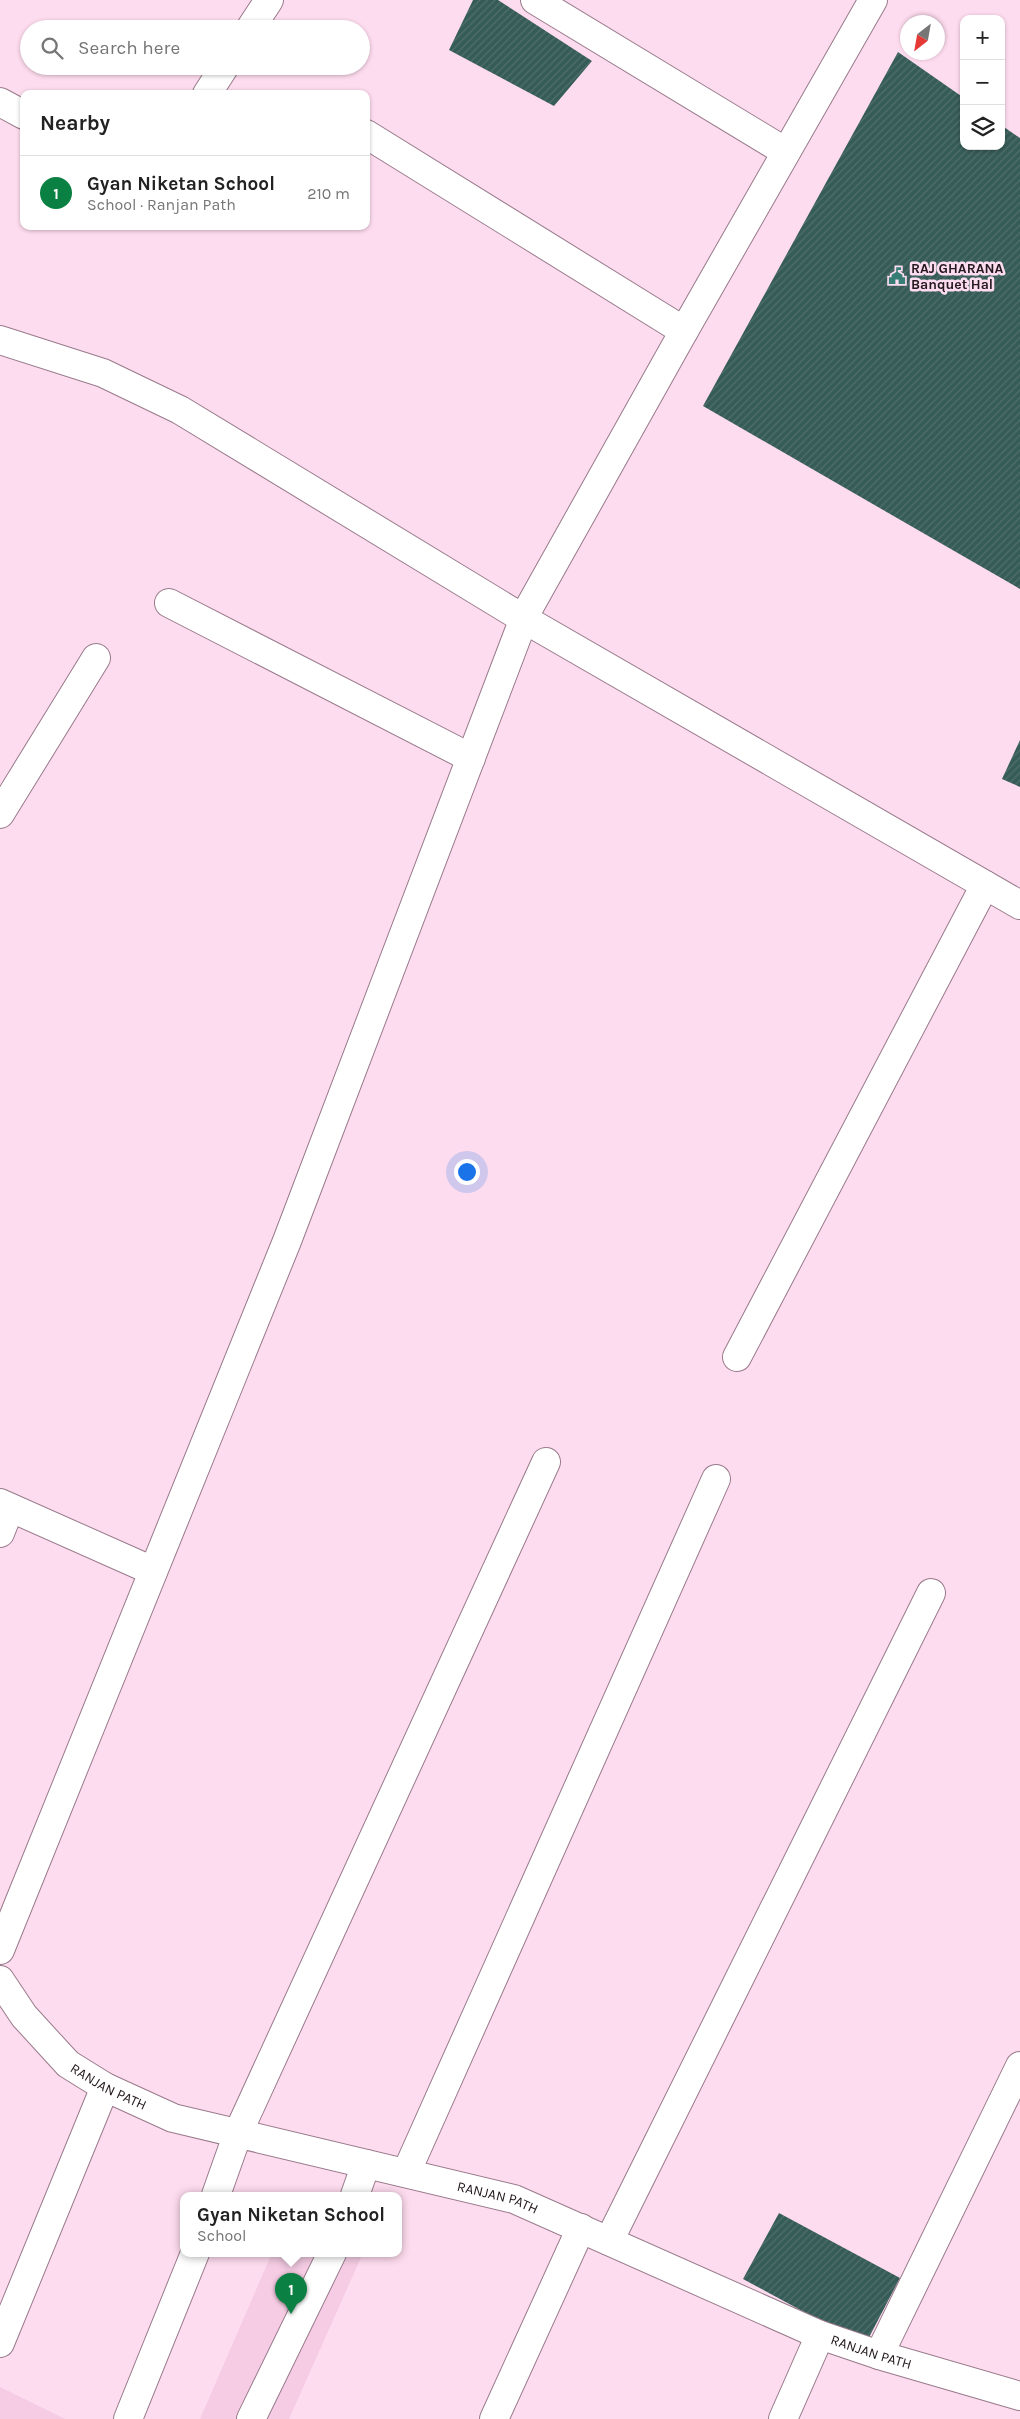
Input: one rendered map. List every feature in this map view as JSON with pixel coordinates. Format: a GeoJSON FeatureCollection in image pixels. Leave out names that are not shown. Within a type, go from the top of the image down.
{"type":"FeatureCollection","features":[{"type":"Feature","properties":{"kind":"street"},"geometry":{"type":"LineString","coordinates":[[256,20],[269,0]]}},
{"type":"Feature","properties":{"kind":"street"},"geometry":{"type":"LineString","coordinates":[[535,0],[786,152]]}},
{"type":"Feature","properties":{"kind":"street"},"geometry":{"type":"LineString","coordinates":[[0,1950],[287,1241],[524,619],[684,331],[873,0]]}},
{"type":"Feature","properties":{"kind":"street"},"geometry":{"type":"LineString","coordinates":[[210,90],[219,75]]}},
{"type":"Feature","properties":{"kind":"street"},"geometry":{"type":"LineString","coordinates":[[0,102],[20,113]]}},
{"type":"Feature","properties":{"kind":"street"},"geometry":{"type":"LineString","coordinates":[[370,136],[684,331]]}},
{"type":"Feature","properties":{"kind":"street"},"geometry":{"type":"LineString","coordinates":[[0,340],[103,373],[180,410],[524,619],[1020,905]]}},
{"type":"Feature","properties":{"kind":"street"},"geometry":{"type":"LineString","coordinates":[[169,603],[471,758]]}},
{"type":"Feature","properties":{"kind":"street"},"geometry":{"type":"LineString","coordinates":[[0,814],[96,658]]}},
{"type":"Feature","properties":{"kind":"street"},"geometry":{"type":"LineString","coordinates":[[737,1357],[985,885]]}},
{"type":"Feature","properties":{"kind":"street"},"geometry":{"type":"LineString","coordinates":[[217,2192],[238,2133],[546,1462]]}},
{"type":"Feature","properties":{"kind":"street"},"geometry":{"type":"LineString","coordinates":[[406,2173],[716,1479]]}},
{"type":"Feature","properties":{"kind":"street"},"geometry":{"type":"LineString","coordinates":[[0,1533],[5,1505],[153,1571]]}},
{"type":"Feature","properties":{"kind":"street"},"geometry":{"type":"LineString","coordinates":[[609,2241],[931,1593]]}},
{"type":"Feature","properties":{"kind":"street","name":"RANJAN PATH"},"geometry":{"type":"LineString","coordinates":[[0,1980],[24,2016],[68,2064],[105,2087],[173,2118],[514,2199],[820,2335],[879,2355],[1020,2396]]}},
{"type":"Feature","properties":{"kind":"street"},"geometry":{"type":"LineString","coordinates":[[879,2355],[1020,2066]]}},
{"type":"Feature","properties":{"kind":"street"},"geometry":{"type":"LineString","coordinates":[[0,2343],[105,2087]]}},
{"type":"Feature","properties":{"kind":"street"},"geometry":{"type":"LineString","coordinates":[[356,2192],[366,2164]]}},
{"type":"Feature","properties":{"kind":"street"},"geometry":{"type":"LineString","coordinates":[[494,2419],[581,2228]]}},
{"type":"Feature","properties":{"kind":"street"},"geometry":{"type":"LineString","coordinates":[[128,2419],[193,2257]]}},
{"type":"Feature","properties":{"kind":"street"},"geometry":{"type":"LineString","coordinates":[[251,2419],[330,2257]]}},
{"type":"Feature","properties":{"kind":"street"},"geometry":{"type":"LineString","coordinates":[[784,2419],[820,2335]]}},
{"type":"Feature","properties":{"kind":"shaded area"},"geometry":{"type":"Polygon","coordinates":[[[270,2257],[361,2257],[289,2419],[200,2419],[270,2257]]]}},
{"type":"Feature","properties":{"kind":"shaded area"},"geometry":{"type":"Polygon","coordinates":[[[0,2387],[65,2419],[0,2419],[0,2387]]]}},
{"type":"Feature","properties":{"kind":"building"},"geometry":{"type":"Polygon","coordinates":[[[473,0],[498,0],[592,61],[554,106],[449,50],[473,0]]]}},
{"type":"Feature","properties":{"kind":"building","name":"RAJ GHARANA Banquet Hal"},"geometry":{"type":"Polygon","coordinates":[[[898,52],[900,53],[900,60],[909,60],[960,95],[960,150],[1005,150],[1005,128],[1020,138],[1020,589],[703,406],[898,52]]]}},
{"type":"Feature","properties":{"kind":"building"},"geometry":{"type":"Polygon","coordinates":[[[1020,740],[1020,787],[1002,779],[1020,740]]]}},
{"type":"Feature","properties":{"kind":"building"},"geometry":{"type":"Polygon","coordinates":[[[779,2213],[900,2278],[865,2345],[743,2279],[779,2213]]]}},
{"type":"Feature","properties":{"kind":"place","name":"RAJ GHARANA Banquet Hal"},"geometry":{"type":"Point","coordinates":[897,276]}},
{"type":"Feature","properties":{"kind":"place","name":"Gyan Niketan School"},"geometry":{"type":"Point","coordinates":[291,2314]}}]}
